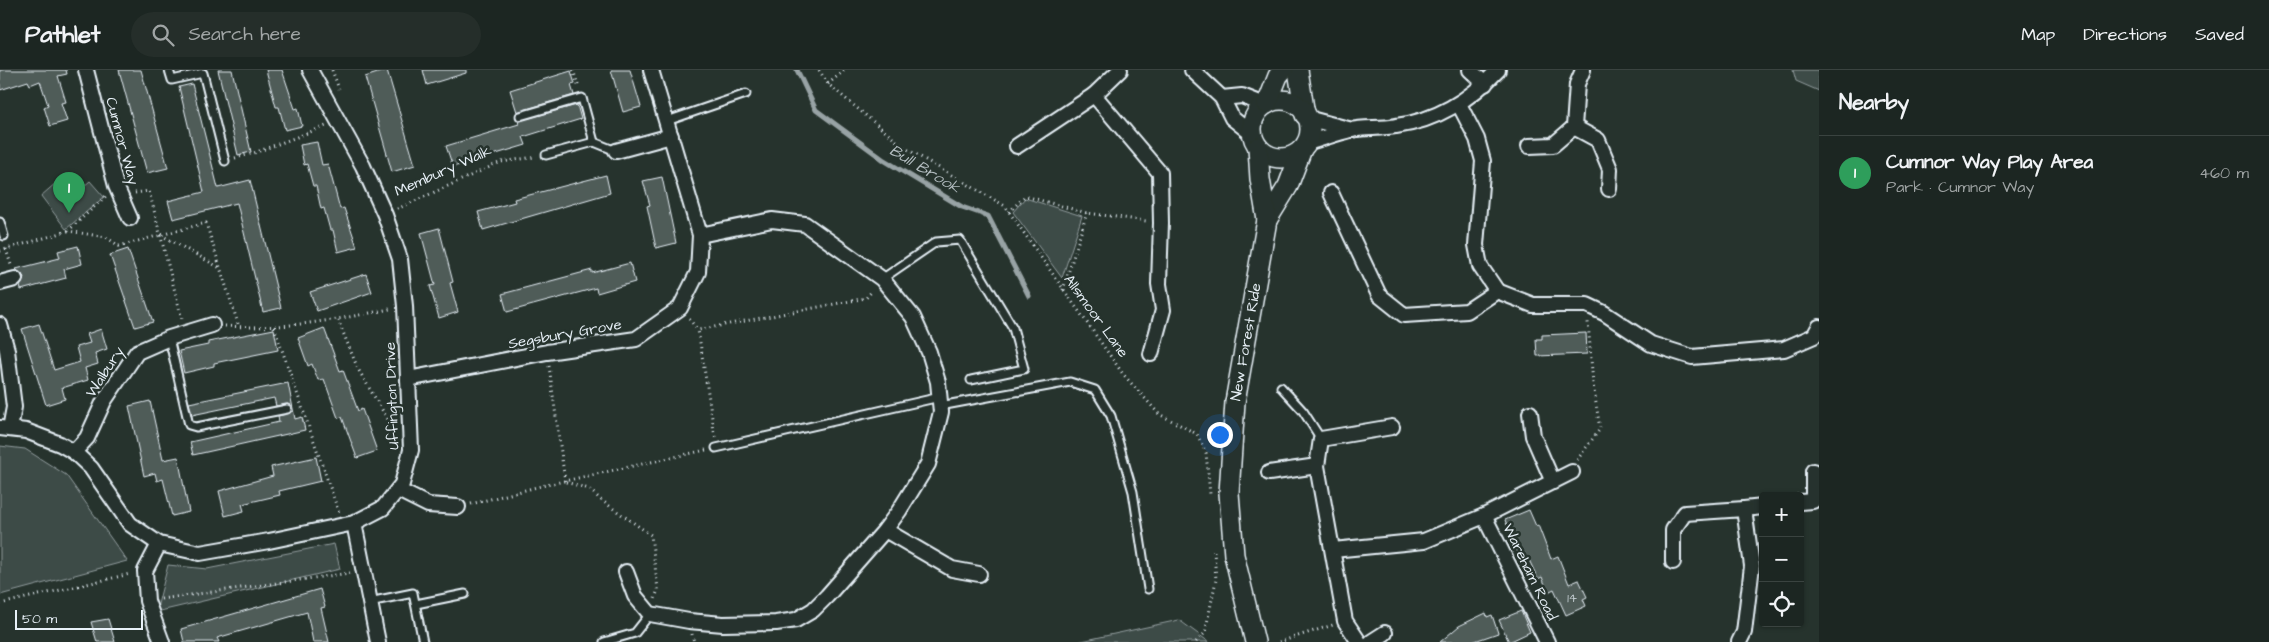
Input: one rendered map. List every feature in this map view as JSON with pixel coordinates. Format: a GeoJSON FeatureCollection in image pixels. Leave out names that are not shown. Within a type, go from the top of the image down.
{"type":"FeatureCollection","features":[{"type":"Feature","properties":{"kind":"main road","name":"New Forest Ride"},"geometry":{"type":"LineString","coordinates":[[1255,642],[1234,556],[1229,493],[1235,402],[1267,220],[1255,140],[1254,118],[1266,105],[1278,76],[1283,70]]}},
{"type":"Feature","properties":{"kind":"main road","name":"New Forest Ride"},"geometry":{"type":"LineString","coordinates":[[1267,220],[1288,186],[1309,135],[1298,70]]}},
{"type":"Feature","properties":{"kind":"main road"},"geometry":{"type":"LineString","coordinates":[[1266,105],[1276,101],[1292,103],[1306,116]]}},
{"type":"Feature","properties":{"kind":"main road"},"geometry":{"type":"LineString","coordinates":[[1255,140],[1265,153],[1274,157],[1284,158],[1294,155],[1304,146]]}},
{"type":"Feature","properties":{"kind":"street","name":"Cumnor Way"},"geometry":{"type":"LineString","coordinates":[[86,70],[118,190],[130,218]]}},
{"type":"Feature","properties":{"kind":"street","name":"Uffington Drive"},"geometry":{"type":"LineString","coordinates":[[5,429],[26,431],[46,438],[74,452],[90,468],[130,524],[159,544],[200,553],[354,523],[383,508],[402,484],[411,450],[406,306],[400,259],[385,215],[363,166],[310,70]]}},
{"type":"Feature","properties":{"kind":"street","name":"Segsbury Grove"},"geometry":{"type":"LineString","coordinates":[[408,379],[547,352],[636,338],[680,308],[698,272],[700,235],[651,70]]}},
{"type":"Feature","properties":{"kind":"street"},"geometry":{"type":"LineString","coordinates":[[1017,146],[1094,95],[1120,70]]}},
{"type":"Feature","properties":{"kind":"street"},"geometry":{"type":"LineString","coordinates":[[1192,70],[1222,98],[1232,118],[1255,140]]}},
{"type":"Feature","properties":{"kind":"street"},"geometry":{"type":"LineString","coordinates":[[1470,70],[1485,84]]}},
{"type":"Feature","properties":{"kind":"street"},"geometry":{"type":"LineString","coordinates":[[1304,146],[1352,130],[1405,124],[1433,116],[1459,104],[1485,84],[1498,70]]}},
{"type":"Feature","properties":{"kind":"street"},"geometry":{"type":"LineString","coordinates":[[1529,146],[1553,145],[1574,127],[1577,84],[1583,70]]}},
{"type":"Feature","properties":{"kind":"street"},"geometry":{"type":"LineString","coordinates":[[1094,95],[1160,173],[1159,284],[1163,310],[1151,354]]}},
{"type":"Feature","properties":{"kind":"street"},"geometry":{"type":"LineString","coordinates":[[1222,98],[1242,96],[1266,105]]}},
{"type":"Feature","properties":{"kind":"street"},"geometry":{"type":"LineString","coordinates":[[1459,104],[1478,139],[1483,161],[1476,245],[1480,266],[1497,291],[1533,305],[1587,305],[1604,313],[1651,344],[1692,357],[1784,350],[1817,335]]}},
{"type":"Feature","properties":{"kind":"street"},"geometry":{"type":"LineString","coordinates":[[1306,116],[1352,130]]}},
{"type":"Feature","properties":{"kind":"street"},"geometry":{"type":"LineString","coordinates":[[1574,127],[1598,140],[1610,169],[1608,189]]}},
{"type":"Feature","properties":{"kind":"street"},"geometry":{"type":"LineString","coordinates":[[616,151],[671,136]]}},
{"type":"Feature","properties":{"kind":"street"},"geometry":{"type":"LineString","coordinates":[[1331,194],[1379,295],[1404,315],[1467,311],[1497,291]]}},
{"type":"Feature","properties":{"kind":"street"},"geometry":{"type":"LineString","coordinates":[[626,572],[635,596],[650,614],[689,621],[723,624],[776,623],[796,620],[814,610],[885,530],[928,464],[941,412],[938,382],[929,352],[913,317],[882,279],[804,224],[772,220],[700,235]]}},
{"type":"Feature","properties":{"kind":"street"},"geometry":{"type":"LineString","coordinates":[[0,283],[15,279]]}},
{"type":"Feature","properties":{"kind":"street"},"geometry":{"type":"LineString","coordinates":[[0,325],[7,350],[14,407],[5,429]]}},
{"type":"Feature","properties":{"kind":"street","name":"Walbury"},"geometry":{"type":"LineString","coordinates":[[74,452],[87,438],[104,401],[137,352],[169,338],[212,325]]}},
{"type":"Feature","properties":{"kind":"street"},"geometry":{"type":"LineString","coordinates":[[1530,413],[1533,436],[1553,482]]}},
{"type":"Feature","properties":{"kind":"street"},"geometry":{"type":"LineString","coordinates":[[1360,642],[1345,621],[1317,466],[1321,439],[1392,427]]}},
{"type":"Feature","properties":{"kind":"street"},"geometry":{"type":"LineString","coordinates":[[1269,473],[1317,466]]}},
{"type":"Feature","properties":{"kind":"street"},"geometry":{"type":"LineString","coordinates":[[1804,502],[1813,501],[1813,471]]}},
{"type":"Feature","properties":{"kind":"street"},"geometry":{"type":"LineString","coordinates":[[1333,550],[1424,540],[1484,516],[1572,472]]}},
{"type":"Feature","properties":{"kind":"street"},"geometry":{"type":"LineString","coordinates":[[398,490],[428,505],[458,507]]}},
{"type":"Feature","properties":{"kind":"street"},"geometry":{"type":"LineString","coordinates":[[1673,562],[1673,530],[1685,513],[1759,507]]}},
{"type":"Feature","properties":{"kind":"street"},"geometry":{"type":"LineString","coordinates":[[1739,642],[1744,632],[1752,566],[1744,509]]}},
{"type":"Feature","properties":{"kind":"street","name":"Wareham Road"},"geometry":{"type":"LineString","coordinates":[[1484,516],[1547,642]]}},
{"type":"Feature","properties":{"kind":"street"},"geometry":{"type":"LineString","coordinates":[[354,523],[378,642]]}},
{"type":"Feature","properties":{"kind":"street"},"geometry":{"type":"LineString","coordinates":[[885,530],[952,569],[979,574]]}},
{"type":"Feature","properties":{"kind":"street"},"geometry":{"type":"LineString","coordinates":[[159,544],[145,571],[147,601],[162,642]]}},
{"type":"Feature","properties":{"kind":"street"},"geometry":{"type":"LineString","coordinates":[[1371,642],[1385,633]]}},
{"type":"Feature","properties":{"kind":"lane"},"geometry":{"type":"LineString","coordinates":[[169,70],[172,80],[203,74],[225,161]]}},
{"type":"Feature","properties":{"kind":"lane"},"geometry":{"type":"LineString","coordinates":[[667,121],[746,94]]}},
{"type":"Feature","properties":{"kind":"lane"},"geometry":{"type":"LineString","coordinates":[[520,116],[582,98],[594,142]]}},
{"type":"Feature","properties":{"kind":"lane"},"geometry":{"type":"LineString","coordinates":[[546,155],[594,142],[616,151]]}},
{"type":"Feature","properties":{"kind":"lane"},"geometry":{"type":"LineString","coordinates":[[0,222],[4,236]]}},
{"type":"Feature","properties":{"kind":"lane"},"geometry":{"type":"LineString","coordinates":[[882,279],[936,242],[960,240],[1013,328],[1024,369],[971,380]]}},
{"type":"Feature","properties":{"kind":"lane"},"geometry":{"type":"LineString","coordinates":[[169,338],[189,425],[196,428],[287,409]]}},
{"type":"Feature","properties":{"kind":"lane"},"geometry":{"type":"LineString","coordinates":[[716,448],[940,401],[1070,382],[1095,390],[1111,416],[1134,492],[1148,589]]}},
{"type":"Feature","properties":{"kind":"lane"},"geometry":{"type":"LineString","coordinates":[[1281,387],[1303,411],[1321,439]]}},
{"type":"Feature","properties":{"kind":"lane"},"geometry":{"type":"LineString","coordinates":[[369,602],[413,593],[423,642]]}},
{"type":"Feature","properties":{"kind":"lane"},"geometry":{"type":"LineString","coordinates":[[416,604],[465,594]]}},
{"type":"Feature","properties":{"kind":"lane"},"geometry":{"type":"LineString","coordinates":[[604,642],[635,633],[650,614]]}},
{"type":"Feature","properties":{"kind":"path"},"geometry":{"type":"LineString","coordinates":[[573,70],[582,98]]}},
{"type":"Feature","properties":{"kind":"path","name":"Allsmoor Lane"},"geometry":{"type":"LineString","coordinates":[[818,70],[828,84],[905,148],[1005,206],[1062,290],[1124,374],[1159,414],[1197,434],[1206,453],[1210,498]]}},
{"type":"Feature","properties":{"kind":"path"},"geometry":{"type":"LineString","coordinates":[[828,84],[845,70]]}},
{"type":"Feature","properties":{"kind":"path"},"geometry":{"type":"LineString","coordinates":[[225,161],[254,153],[338,122]]}},
{"type":"Feature","properties":{"kind":"path","name":"Membury Walk"},"geometry":{"type":"LineString","coordinates":[[385,215],[501,162],[546,155]]}},
{"type":"Feature","properties":{"kind":"path"},"geometry":{"type":"LineString","coordinates":[[0,251],[68,231],[118,190],[149,191],[186,332]]}},
{"type":"Feature","properties":{"kind":"path"},"geometry":{"type":"LineString","coordinates":[[1009,212],[1025,196],[1086,213],[1161,223]]}},
{"type":"Feature","properties":{"kind":"path"},"geometry":{"type":"LineString","coordinates":[[1062,290],[1086,213]]}},
{"type":"Feature","properties":{"kind":"path"},"geometry":{"type":"LineString","coordinates":[[68,231],[106,237],[119,246],[206,223],[238,327],[274,327],[338,320],[406,306]]}},
{"type":"Feature","properties":{"kind":"path"},"geometry":{"type":"LineString","coordinates":[[161,235],[222,270]]}},
{"type":"Feature","properties":{"kind":"path"},"geometry":{"type":"LineString","coordinates":[[458,507],[564,481],[716,448],[698,330],[866,298]]}},
{"type":"Feature","properties":{"kind":"path"},"geometry":{"type":"LineString","coordinates":[[1572,472],[1576,462],[1600,429],[1593,384],[1587,305]]}},
{"type":"Feature","properties":{"kind":"path"},"geometry":{"type":"LineString","coordinates":[[338,320],[358,369],[398,437],[411,450]]}},
{"type":"Feature","properties":{"kind":"path"},"geometry":{"type":"LineString","coordinates":[[274,327],[340,516]]}},
{"type":"Feature","properties":{"kind":"path"},"geometry":{"type":"LineString","coordinates":[[547,352],[564,481]]}},
{"type":"Feature","properties":{"kind":"path"},"geometry":{"type":"LineString","coordinates":[[564,481],[589,489],[601,500],[652,535],[658,589],[650,614]]}},
{"type":"Feature","properties":{"kind":"path"},"geometry":{"type":"LineString","coordinates":[[1196,642],[1205,633],[1216,580],[1214,543]]}},
{"type":"Feature","properties":{"kind":"path"},"geometry":{"type":"LineString","coordinates":[[147,601],[363,570]]}},
{"type":"Feature","properties":{"kind":"path"},"geometry":{"type":"LineString","coordinates":[[0,604],[145,571]]}},
{"type":"Feature","properties":{"kind":"path"},"geometry":{"type":"LineString","coordinates":[[1279,642],[1345,621]]}},
{"type":"Feature","properties":{"kind":"shaded area"},"geometry":{"type":"Polygon","coordinates":[[[1793,70],[1819,70],[1819,91],[1796,81],[1793,70]]]}},
{"type":"Feature","properties":{"kind":"shaded area"},"geometry":{"type":"Polygon","coordinates":[[[90,181],[104,197],[66,229],[41,196],[57,182],[70,198],[90,181]]]}},
{"type":"Feature","properties":{"kind":"shaded area"},"geometry":{"type":"Polygon","coordinates":[[[1025,198],[1082,216],[1062,278],[1013,212],[1025,198]]]}},
{"type":"Feature","properties":{"kind":"shaded area"},"geometry":{"type":"Polygon","coordinates":[[[0,446],[25,449],[66,475],[127,561],[0,595],[0,446]]]}},
{"type":"Feature","properties":{"kind":"shaded area"},"geometry":{"type":"Polygon","coordinates":[[[334,544],[340,569],[156,612],[168,565],[207,569],[334,544]]]}},
{"type":"Feature","properties":{"kind":"shaded area"},"geometry":{"type":"Polygon","coordinates":[[[1179,620],[1209,642],[1077,642],[1179,620]]]}},
{"type":"Feature","properties":{"kind":"building"},"geometry":{"type":"Polygon","coordinates":[[[0,70],[66,70],[67,74],[58,76],[66,102],[61,103],[67,121],[50,126],[44,107],[48,105],[40,81],[30,85],[28,81],[0,90],[0,70]]]}},
{"type":"Feature","properties":{"kind":"building"},"geometry":{"type":"Polygon","coordinates":[[[119,70],[141,70],[168,168],[147,173],[119,70]]]}},
{"type":"Feature","properties":{"kind":"building"},"geometry":{"type":"Polygon","coordinates":[[[218,70],[232,70],[251,152],[238,155],[218,70]]]}},
{"type":"Feature","properties":{"kind":"building"},"geometry":{"type":"Polygon","coordinates":[[[266,70],[282,70],[295,109],[298,108],[302,126],[285,130],[279,107],[276,107],[266,70]]]}},
{"type":"Feature","properties":{"kind":"building"},"geometry":{"type":"Polygon","coordinates":[[[387,70],[415,165],[392,172],[365,77],[387,70]]]}},
{"type":"Feature","properties":{"kind":"building"},"geometry":{"type":"Polygon","coordinates":[[[423,70],[466,70],[466,73],[427,85],[423,70]]]}},
{"type":"Feature","properties":{"kind":"building"},"geometry":{"type":"Polygon","coordinates":[[[611,70],[630,70],[641,107],[623,112],[611,70]]]}},
{"type":"Feature","properties":{"kind":"building"},"geometry":{"type":"Polygon","coordinates":[[[571,71],[575,84],[571,85],[574,95],[517,112],[510,90],[571,71]]]}},
{"type":"Feature","properties":{"kind":"building"},"geometry":{"type":"Polygon","coordinates":[[[192,84],[218,188],[250,180],[281,308],[263,312],[237,203],[173,219],[168,201],[204,192],[179,87],[192,84]]]}},
{"type":"Feature","properties":{"kind":"building"},"geometry":{"type":"Polygon","coordinates":[[[577,105],[581,119],[523,137],[526,145],[453,167],[446,146],[519,124],[518,121],[577,105]]]}},
{"type":"Feature","properties":{"kind":"building"},"geometry":{"type":"Polygon","coordinates":[[[317,142],[322,165],[328,164],[340,209],[344,208],[357,247],[338,252],[333,230],[330,230],[324,208],[321,209],[316,186],[313,186],[307,164],[304,165],[300,145],[317,142]]]}},
{"type":"Feature","properties":{"kind":"building"},"geometry":{"type":"Polygon","coordinates":[[[606,175],[610,193],[483,230],[478,212],[515,202],[514,199],[606,175]]]}},
{"type":"Feature","properties":{"kind":"building"},"geometry":{"type":"Polygon","coordinates":[[[662,177],[676,243],[656,248],[647,206],[650,205],[643,181],[662,177]]]}},
{"type":"Feature","properties":{"kind":"building"},"geometry":{"type":"Polygon","coordinates":[[[439,228],[453,282],[450,283],[458,312],[439,318],[430,286],[435,285],[421,233],[439,228]]]}},
{"type":"Feature","properties":{"kind":"building"},"geometry":{"type":"Polygon","coordinates":[[[78,246],[82,264],[64,269],[66,278],[21,290],[20,286],[24,277],[16,269],[60,258],[58,251],[78,246]]]}},
{"type":"Feature","properties":{"kind":"building"},"geometry":{"type":"Polygon","coordinates":[[[128,249],[153,322],[135,327],[110,255],[128,249]]]}},
{"type":"Feature","properties":{"kind":"building"},"geometry":{"type":"Polygon","coordinates":[[[630,263],[635,282],[597,293],[596,288],[507,312],[502,294],[592,270],[592,273],[630,263]]]}},
{"type":"Feature","properties":{"kind":"building"},"geometry":{"type":"Polygon","coordinates":[[[366,274],[372,292],[317,311],[310,292],[366,274]]]}},
{"type":"Feature","properties":{"kind":"building"},"geometry":{"type":"Polygon","coordinates":[[[39,324],[54,370],[80,362],[76,347],[90,343],[87,334],[101,329],[107,349],[95,353],[98,364],[85,368],[88,380],[62,388],[65,399],[46,405],[22,329],[39,324]]]}},
{"type":"Feature","properties":{"kind":"building"},"geometry":{"type":"Polygon","coordinates":[[[324,328],[340,371],[343,370],[358,411],[362,409],[377,451],[357,458],[342,417],[338,418],[324,379],[318,380],[312,364],[308,366],[298,338],[324,328]]]}},
{"type":"Feature","properties":{"kind":"building"},"geometry":{"type":"Polygon","coordinates":[[[274,329],[278,350],[214,363],[214,366],[184,373],[179,351],[208,345],[208,342],[274,329]]]}},
{"type":"Feature","properties":{"kind":"building"},"geometry":{"type":"Polygon","coordinates":[[[1586,333],[1587,354],[1537,356],[1536,339],[1542,339],[1542,335],[1586,333]]]}},
{"type":"Feature","properties":{"kind":"building"},"geometry":{"type":"Polygon","coordinates":[[[288,383],[295,419],[302,417],[305,430],[193,455],[190,442],[279,422],[278,416],[290,413],[292,408],[288,404],[276,406],[274,398],[192,415],[189,403],[288,383]]]}},
{"type":"Feature","properties":{"kind":"building"},"geometry":{"type":"Polygon","coordinates":[[[150,401],[163,460],[178,457],[189,512],[172,516],[163,479],[157,481],[155,473],[144,476],[129,406],[150,401]]]}},
{"type":"Feature","properties":{"kind":"building"},"geometry":{"type":"Polygon","coordinates":[[[316,457],[321,481],[279,491],[280,495],[242,504],[244,511],[225,516],[219,491],[273,476],[271,467],[316,457]]]}},
{"type":"Feature","properties":{"kind":"building"},"geometry":{"type":"Polygon","coordinates":[[[1529,510],[1536,526],[1538,525],[1551,559],[1558,556],[1569,584],[1579,580],[1587,597],[1583,599],[1586,606],[1566,615],[1554,589],[1548,592],[1542,577],[1538,579],[1529,560],[1522,563],[1505,520],[1529,510]]]}},
{"type":"Feature","properties":{"kind":"building"},"geometry":{"type":"Polygon","coordinates":[[[320,589],[325,607],[321,608],[329,642],[313,642],[307,612],[217,638],[219,642],[184,642],[181,629],[320,589]]]}},
{"type":"Feature","properties":{"kind":"building"},"geometry":{"type":"Polygon","coordinates":[[[1521,611],[1530,632],[1509,642],[1499,620],[1521,611]]]}},
{"type":"Feature","properties":{"kind":"building"},"geometry":{"type":"Polygon","coordinates":[[[1486,613],[1487,617],[1492,615],[1498,633],[1472,642],[1440,642],[1459,626],[1486,613]]]}},
{"type":"Feature","properties":{"kind":"building"},"geometry":{"type":"Polygon","coordinates":[[[108,619],[115,642],[97,642],[91,622],[108,619]]]}},
{"type":"Feature","properties":{"kind":"waterway","name":"Bull Brook"},"geometry":{"type":"LineString","coordinates":[[797,70],[816,110],[884,160],[962,207],[988,216],[1029,296]]}},
{"type":"Feature","properties":{"kind":"place","name":"Cumnor Way Play Area"},"geometry":{"type":"Point","coordinates":[69,213]}}]}
